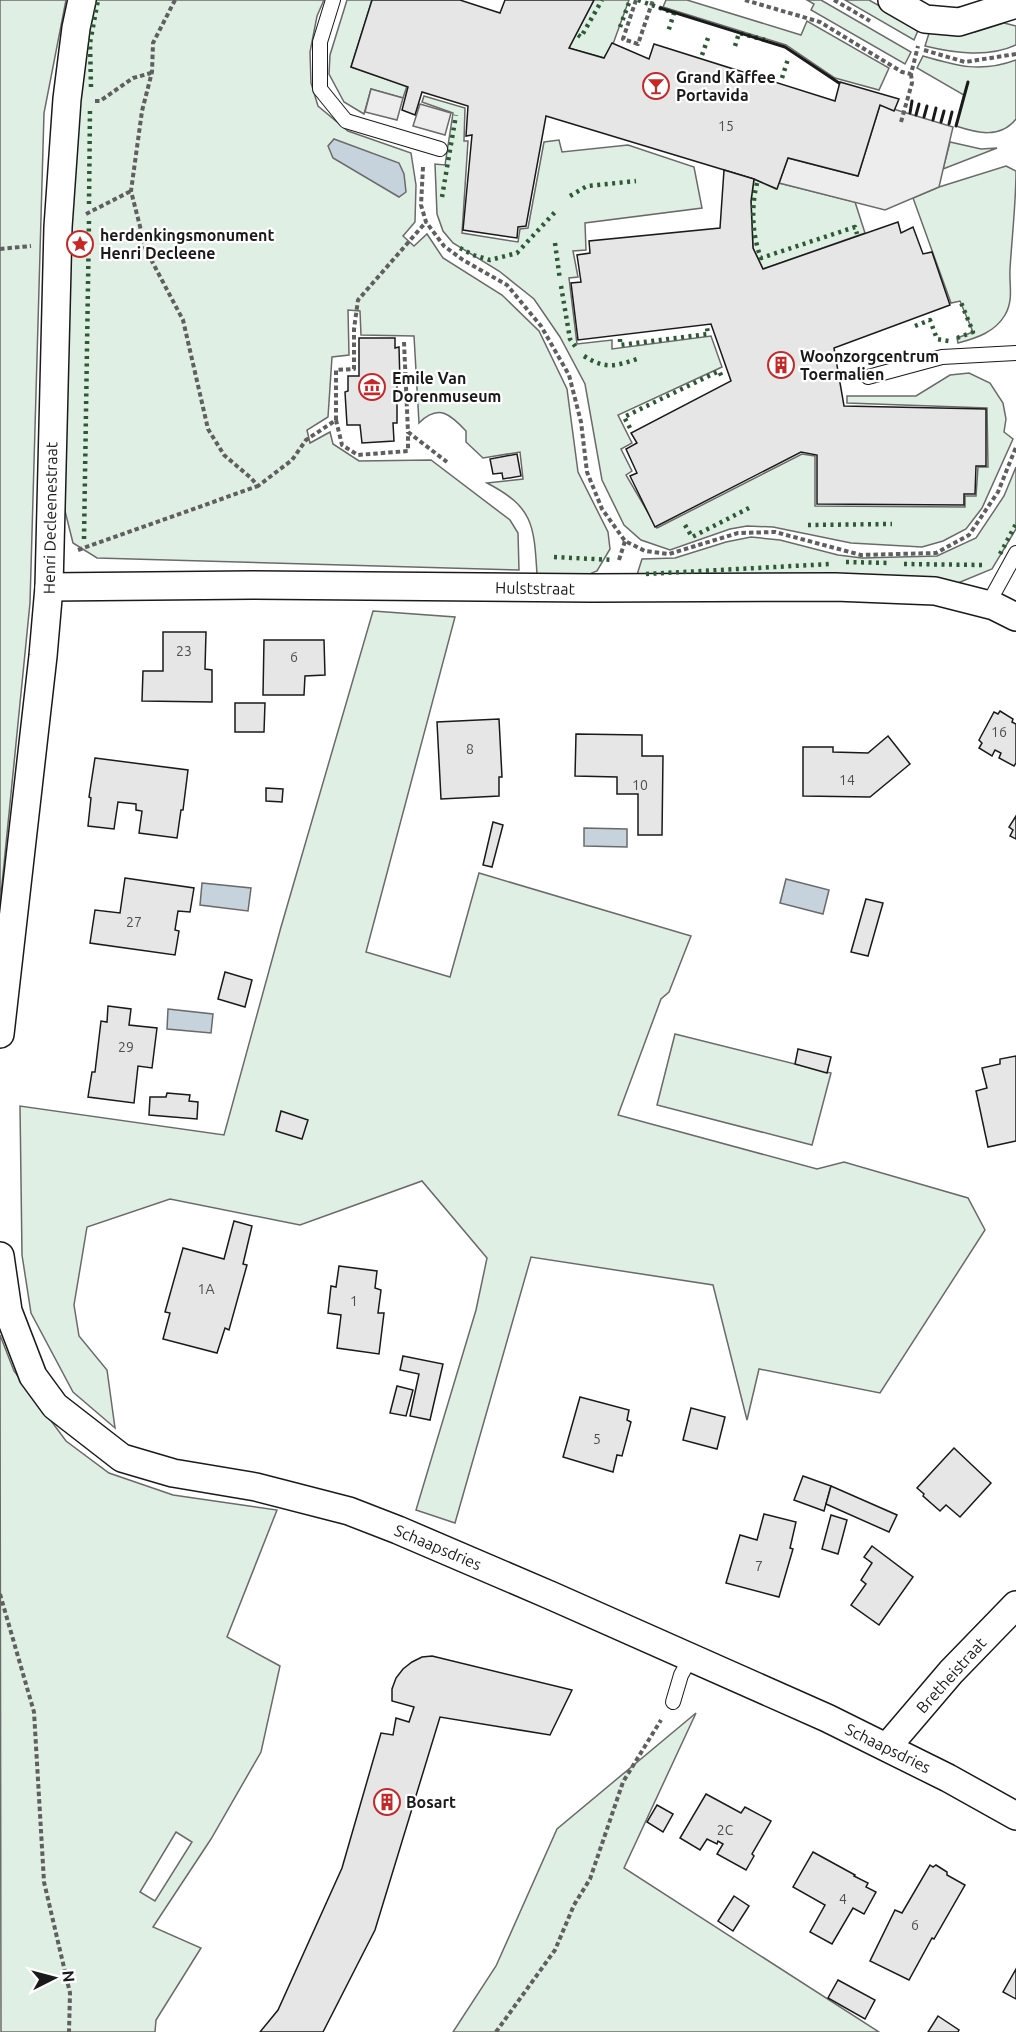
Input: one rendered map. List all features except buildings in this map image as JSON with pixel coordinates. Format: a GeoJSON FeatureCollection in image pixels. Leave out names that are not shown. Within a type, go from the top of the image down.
{"type":"FeatureCollection","features":[{"type":"Feature","properties":{"kind":"street","name":"Henri Decleenestraat"},"geometry":{"type":"LineString","coordinates":[[0,1034],[49,587],[58,227],[67,99],[82,0]]}},
{"type":"Feature","properties":{"kind":"street"},"geometry":{"type":"LineString","coordinates":[[892,0],[925,19],[959,22],[1016,4]]}},
{"type":"Feature","properties":{"kind":"street","name":"Hulststraat"},"geometry":{"type":"LineString","coordinates":[[49,587],[253,585],[592,588],[835,587],[935,591],[988,604],[1016,617]]}},
{"type":"Feature","properties":{"kind":"street","name":"Schaapsdries"},"geometry":{"type":"LineString","coordinates":[[0,1256],[8,1311],[33,1376],[55,1406],[122,1458],[173,1473],[256,1487],[349,1511],[691,1657],[887,1747],[1016,1816]]}},
{"type":"Feature","properties":{"kind":"street","name":"Bretheistraat"},"geometry":{"type":"LineString","coordinates":[[887,1747],[951,1672],[1016,1605]]}},
{"type":"Feature","properties":{"kind":"lane"},"geometry":{"type":"LineString","coordinates":[[333,0],[320,42],[320,89],[346,121],[440,149]]}},
{"type":"Feature","properties":{"kind":"lane"},"geometry":{"type":"LineString","coordinates":[[868,377],[942,357],[1016,353]]}},
{"type":"Feature","properties":{"kind":"lane"},"geometry":{"type":"LineString","coordinates":[[988,604],[1016,553]]}},
{"type":"Feature","properties":{"kind":"lane"},"geometry":{"type":"LineString","coordinates":[[673,1702],[681,1675],[691,1657]]}},
{"type":"Feature","properties":{"kind":"path"},"geometry":{"type":"LineString","coordinates":[[175,0],[153,43],[152,72],[142,111],[131,191],[146,250],[183,320],[208,429],[224,455],[258,486]]}},
{"type":"Feature","properties":{"kind":"path"},"geometry":{"type":"LineString","coordinates":[[636,0],[623,39],[638,44],[653,0]]}},
{"type":"Feature","properties":{"kind":"path"},"geometry":{"type":"LineString","coordinates":[[745,0],[820,22],[902,72],[910,74]]}},
{"type":"Feature","properties":{"kind":"path"},"geometry":{"type":"LineString","coordinates":[[901,122],[912,82],[910,74],[919,40]]}},
{"type":"Feature","properties":{"kind":"path"},"geometry":{"type":"LineString","coordinates":[[91,100],[100,101],[133,78],[152,72]]}},
{"type":"Feature","properties":{"kind":"path"},"geometry":{"type":"LineString","coordinates":[[424,145],[421,205],[426,222],[444,246],[463,260],[507,285],[542,326],[569,375],[581,422],[587,472],[602,509],[625,541],[645,551],[669,554],[738,533],[775,532],[861,555],[936,553],[969,535],[998,492],[1016,447]]}},
{"type":"Feature","properties":{"kind":"path"},"geometry":{"type":"LineString","coordinates":[[78,218],[131,191]]}},
{"type":"Feature","properties":{"kind":"path"},"geometry":{"type":"LineString","coordinates":[[404,342],[408,451],[358,455],[342,445],[336,420],[336,370],[354,369],[354,329],[358,300],[426,222]]}},
{"type":"Feature","properties":{"kind":"path"},"geometry":{"type":"LineString","coordinates":[[0,249],[32,246]]}},
{"type":"Feature","properties":{"kind":"path"},"geometry":{"type":"LineString","coordinates":[[78,550],[258,486],[292,460],[306,440],[336,420]]}},
{"type":"Feature","properties":{"kind":"path"},"geometry":{"type":"LineString","coordinates":[[408,432],[447,462]]}},
{"type":"Feature","properties":{"kind":"path"},"geometry":{"type":"LineString","coordinates":[[0,1594],[34,1712],[44,1882],[70,1993],[69,2032]]}},
{"type":"Feature","properties":{"kind":"path"},"geometry":{"type":"LineString","coordinates":[[496,2032],[555,1950],[574,1905],[590,1879],[623,1782],[673,1702]]}},
{"type":"Feature","properties":{"kind":"green space"},"geometry":{"type":"Polygon","coordinates":[[[0,0],[66,0],[44,113],[30,603],[0,904],[0,0]]]}},
{"type":"Feature","properties":{"kind":"green space"},"geometry":{"type":"Polygon","coordinates":[[[94,0],[324,0],[317,16],[310,52],[311,83],[318,106],[348,131],[411,153],[416,185],[415,222],[403,236],[414,246],[427,234],[443,258],[502,295],[539,331],[567,389],[578,472],[608,532],[610,549],[597,571],[587,575],[537,574],[534,542],[528,519],[514,500],[487,483],[523,479],[520,452],[483,458],[466,442],[466,431],[444,413],[433,414],[419,423],[414,336],[361,335],[360,311],[348,310],[349,355],[332,357],[328,417],[307,430],[310,443],[330,432],[333,444],[359,461],[431,460],[510,520],[518,533],[519,570],[97,558],[73,543],[64,507],[69,244],[85,40],[94,0]]]}},
{"type":"Feature","properties":{"kind":"green space"},"geometry":{"type":"Polygon","coordinates":[[[347,0],[372,0],[351,67],[407,86],[403,98],[371,89],[364,114],[344,102],[329,74],[330,55],[347,0]]]}},
{"type":"Feature","properties":{"kind":"green space"},"geometry":{"type":"Polygon","coordinates":[[[594,0],[629,0],[613,44],[604,58],[569,48],[594,0]]]}},
{"type":"Feature","properties":{"kind":"green space"},"geometry":{"type":"Polygon","coordinates":[[[666,0],[687,0],[801,35],[807,21],[889,68],[879,90],[835,78],[786,45],[663,7],[666,0]]]}},
{"type":"Feature","properties":{"kind":"green space"},"geometry":{"type":"Polygon","coordinates":[[[807,0],[821,0],[911,52],[905,64],[811,10],[814,4],[807,0]]]}},
{"type":"Feature","properties":{"kind":"green space"},"geometry":{"type":"Polygon","coordinates":[[[845,0],[869,0],[919,28],[914,40],[845,0]]]}},
{"type":"Feature","properties":{"kind":"green space"},"geometry":{"type":"Polygon","coordinates":[[[1004,23],[1016,26],[1016,45],[1005,49],[971,53],[925,46],[930,30],[955,35],[975,32],[1004,23]]]}},
{"type":"Feature","properties":{"kind":"green space"},"geometry":{"type":"Polygon","coordinates":[[[923,56],[969,67],[991,66],[1016,60],[1016,119],[1003,130],[988,133],[956,126],[964,95],[917,68],[923,56]]]}},
{"type":"Feature","properties":{"kind":"green space"},"geometry":{"type":"Polygon","coordinates":[[[424,96],[465,108],[464,141],[468,141],[462,233],[518,242],[520,229],[528,228],[544,142],[559,140],[562,152],[628,145],[694,167],[702,208],[585,223],[586,250],[573,251],[578,277],[569,278],[577,344],[612,340],[612,349],[711,336],[722,367],[618,415],[632,443],[621,449],[632,471],[626,475],[657,528],[802,454],[815,456],[815,506],[965,507],[965,496],[976,496],[978,467],[988,467],[987,408],[847,403],[847,396],[916,396],[950,375],[969,373],[990,383],[1003,403],[1006,419],[1004,432],[1013,439],[982,508],[966,529],[943,541],[922,547],[851,543],[773,527],[747,526],[730,529],[670,550],[641,540],[624,525],[602,480],[585,384],[560,337],[534,299],[499,271],[453,243],[443,231],[437,214],[435,164],[445,165],[453,113],[422,102],[424,96]]]}},
{"type":"Feature","properties":{"kind":"green space"},"geometry":{"type":"Polygon","coordinates":[[[950,142],[981,149],[997,148],[943,169],[950,142]]]}},
{"type":"Feature","properties":{"kind":"green space"},"geometry":{"type":"Polygon","coordinates":[[[1006,166],[1016,171],[1010,269],[1011,292],[1008,309],[1001,321],[991,330],[958,343],[957,338],[973,332],[960,301],[951,303],[913,198],[939,187],[1006,166]]]}},
{"type":"Feature","properties":{"kind":"green space"},"geometry":{"type":"Polygon","coordinates":[[[754,179],[776,189],[779,183],[855,202],[865,233],[763,269],[753,248],[751,201],[754,179]]]}},
{"type":"Feature","properties":{"kind":"green space"},"geometry":{"type":"Polygon","coordinates":[[[1016,467],[1016,529],[992,569],[958,583],[636,578],[642,559],[675,558],[726,542],[751,537],[780,540],[838,555],[862,558],[937,556],[976,538],[1004,496],[1016,467]]]}},
{"type":"Feature","properties":{"kind":"green space"},"geometry":{"type":"Polygon","coordinates":[[[373,611],[455,617],[366,952],[450,977],[479,873],[691,936],[669,992],[661,999],[618,1115],[817,1169],[844,1162],[968,1198],[985,1230],[880,1393],[759,1369],[747,1420],[713,1285],[531,1257],[455,1523],[416,1510],[476,1310],[487,1258],[422,1181],[300,1225],[170,1199],[87,1227],[74,1305],[79,1336],[107,1370],[115,1428],[73,1392],[31,1313],[22,1255],[20,1106],[224,1135],[281,927],[373,611]]]}},
{"type":"Feature","properties":{"kind":"green space"},"geometry":{"type":"Polygon","coordinates":[[[675,1034],[831,1073],[812,1145],[657,1105],[675,1034]]]}},
{"type":"Feature","properties":{"kind":"green space"},"geometry":{"type":"Polygon","coordinates":[[[0,1335],[14,1371],[66,1441],[109,1473],[173,1495],[277,1510],[227,1637],[280,1666],[261,1752],[211,1839],[153,1927],[201,1948],[156,2020],[155,2032],[1,2032],[0,1335]],[[176,1832],[140,1892],[155,1901],[192,1842],[176,1832]]]}},
{"type":"Feature","properties":{"kind":"green space"},"geometry":{"type":"Polygon","coordinates":[[[696,1713],[624,1868],[879,2032],[453,2032],[496,1966],[557,1829],[696,1713]]]}},
{"type":"Feature","properties":{"kind":"shaded area"},"geometry":{"type":"Polygon","coordinates":[[[371,89],[403,98],[397,120],[365,112],[371,89]]]}},
{"type":"Feature","properties":{"kind":"shaded area"},"geometry":{"type":"Polygon","coordinates":[[[420,104],[451,113],[445,135],[413,126],[420,104]]]}},
{"type":"Feature","properties":{"kind":"shaded area"},"geometry":{"type":"Polygon","coordinates":[[[880,105],[953,127],[939,187],[885,210],[779,183],[788,158],[858,176],[880,105]]]}},
{"type":"Feature","properties":{"kind":"shaded area"},"geometry":{"type":"Polygon","coordinates":[[[334,139],[399,163],[404,174],[406,192],[399,197],[333,158],[328,146],[334,139]]]}},
{"type":"Feature","properties":{"kind":"shaded area"},"geometry":{"type":"Polygon","coordinates":[[[584,828],[627,829],[627,847],[584,846],[584,828]]]}},
{"type":"Feature","properties":{"kind":"shaded area"},"geometry":{"type":"Polygon","coordinates":[[[786,879],[829,890],[823,914],[780,903],[786,879]]]}},
{"type":"Feature","properties":{"kind":"shaded area"},"geometry":{"type":"Polygon","coordinates":[[[202,883],[251,888],[248,911],[200,905],[202,883]]]}},
{"type":"Feature","properties":{"kind":"shaded area"},"geometry":{"type":"Polygon","coordinates":[[[168,1009],[213,1014],[211,1033],[167,1029],[168,1009]]]}},
{"type":"Feature","properties":{"kind":"hedge"},"geometry":{"type":"LineString","coordinates":[[91,87],[90,43],[98,0]]}},
{"type":"Feature","properties":{"kind":"hedge"},"geometry":{"type":"LineString","coordinates":[[578,35],[581,37],[602,0]]}},
{"type":"Feature","properties":{"kind":"hedge"},"geometry":{"type":"LineString","coordinates":[[620,27],[630,0]]}},
{"type":"Feature","properties":{"kind":"hedge"},"geometry":{"type":"LineString","coordinates":[[638,0],[674,13],[668,32]]}},
{"type":"Feature","properties":{"kind":"hedge"},"geometry":{"type":"LineString","coordinates":[[735,46],[739,33],[765,40]]}},
{"type":"Feature","properties":{"kind":"hedge"},"geometry":{"type":"LineString","coordinates":[[702,55],[708,38]]}},
{"type":"Feature","properties":{"kind":"hedge"},"geometry":{"type":"LineString","coordinates":[[782,78],[788,59]]}},
{"type":"Feature","properties":{"kind":"hedge"},"geometry":{"type":"LineString","coordinates":[[89,204],[90,108]]}},
{"type":"Feature","properties":{"kind":"hedge"},"geometry":{"type":"LineString","coordinates":[[442,197],[456,115]]}},
{"type":"Feature","properties":{"kind":"hedge"},"geometry":{"type":"LineString","coordinates":[[570,196],[587,186],[636,181]]}},
{"type":"Feature","properties":{"kind":"hedge"},"geometry":{"type":"LineString","coordinates":[[757,183],[753,221],[761,258],[855,227],[857,234]]}},
{"type":"Feature","properties":{"kind":"hedge"},"geometry":{"type":"LineString","coordinates":[[460,248],[490,260],[517,253],[556,211]]}},
{"type":"Feature","properties":{"kind":"hedge"},"geometry":{"type":"LineString","coordinates":[[84,539],[89,220]]}},
{"type":"Feature","properties":{"kind":"hedge"},"geometry":{"type":"LineString","coordinates":[[555,243],[560,280]]}},
{"type":"Feature","properties":{"kind":"hedge"},"geometry":{"type":"LineString","coordinates":[[561,286],[570,339],[577,349]]}},
{"type":"Feature","properties":{"kind":"hedge"},"geometry":{"type":"LineString","coordinates":[[957,338],[973,332],[960,300]]}},
{"type":"Feature","properties":{"kind":"hedge"},"geometry":{"type":"LineString","coordinates":[[915,326],[930,320],[937,339],[949,341]]}},
{"type":"Feature","properties":{"kind":"hedge"},"geometry":{"type":"LineString","coordinates":[[620,339],[620,345],[708,334],[707,328]]}},
{"type":"Feature","properties":{"kind":"hedge"},"geometry":{"type":"LineString","coordinates":[[584,356],[605,365],[640,358]]}},
{"type":"Feature","properties":{"kind":"hedge"},"geometry":{"type":"LineString","coordinates":[[630,428],[624,417],[719,371],[723,379]]}},
{"type":"Feature","properties":{"kind":"hedge"},"geometry":{"type":"LineString","coordinates":[[685,525],[692,537],[749,508]]}},
{"type":"Feature","properties":{"kind":"hedge"},"geometry":{"type":"LineString","coordinates":[[808,525],[892,524]]}},
{"type":"Feature","properties":{"kind":"hedge"},"geometry":{"type":"LineString","coordinates":[[1000,554],[1016,524]]}},
{"type":"Feature","properties":{"kind":"hedge"},"geometry":{"type":"LineString","coordinates":[[554,557],[614,560]]}},
{"type":"Feature","properties":{"kind":"hedge"},"geometry":{"type":"LineString","coordinates":[[846,562],[891,563]]}},
{"type":"Feature","properties":{"kind":"hedge"},"geometry":{"type":"LineString","coordinates":[[646,574],[830,564]]}},
{"type":"Feature","properties":{"kind":"hedge"},"geometry":{"type":"LineString","coordinates":[[904,564],[982,565]]}},
{"type":"Feature","properties":{"kind":"wall"},"geometry":{"type":"LineString","coordinates":[[660,8],[785,47],[839,83]]}},
{"type":"Feature","properties":{"kind":"wall"},"geometry":{"type":"LineString","coordinates":[[956,126],[968,82]]}},
{"type":"Feature","properties":{"kind":"wall"},"geometry":{"type":"LineString","coordinates":[[910,113],[912,101]]}},
{"type":"Feature","properties":{"kind":"wall"},"geometry":{"type":"LineString","coordinates":[[916,115],[919,104]]}},
{"type":"Feature","properties":{"kind":"wall"},"geometry":{"type":"LineString","coordinates":[[924,117],[927,106]]}},
{"type":"Feature","properties":{"kind":"wall"},"geometry":{"type":"LineString","coordinates":[[933,120],[936,108]]}},
{"type":"Feature","properties":{"kind":"wall"},"geometry":{"type":"LineString","coordinates":[[941,122],[944,111]]}},
{"type":"Feature","properties":{"kind":"wall"},"geometry":{"type":"LineString","coordinates":[[949,124],[952,112]]}},
{"type":"Feature","properties":{"kind":"place","name":"Grand Kaffee Portavida"},"geometry":{"type":"Point","coordinates":[656,86]}},
{"type":"Feature","properties":{"kind":"place","name":"herdenkingsmonument Henri Decleene"},"geometry":{"type":"Point","coordinates":[80,244]}},
{"type":"Feature","properties":{"kind":"place","name":"Woonzorgcentrum Toermalien"},"geometry":{"type":"Point","coordinates":[781,365]}},
{"type":"Feature","properties":{"kind":"place","name":"Emile Van Dorenmuseum"},"geometry":{"type":"Point","coordinates":[372,387]}},
{"type":"Feature","properties":{"kind":"place","name":"Bosart"},"geometry":{"type":"Point","coordinates":[387,1802]}}]}
